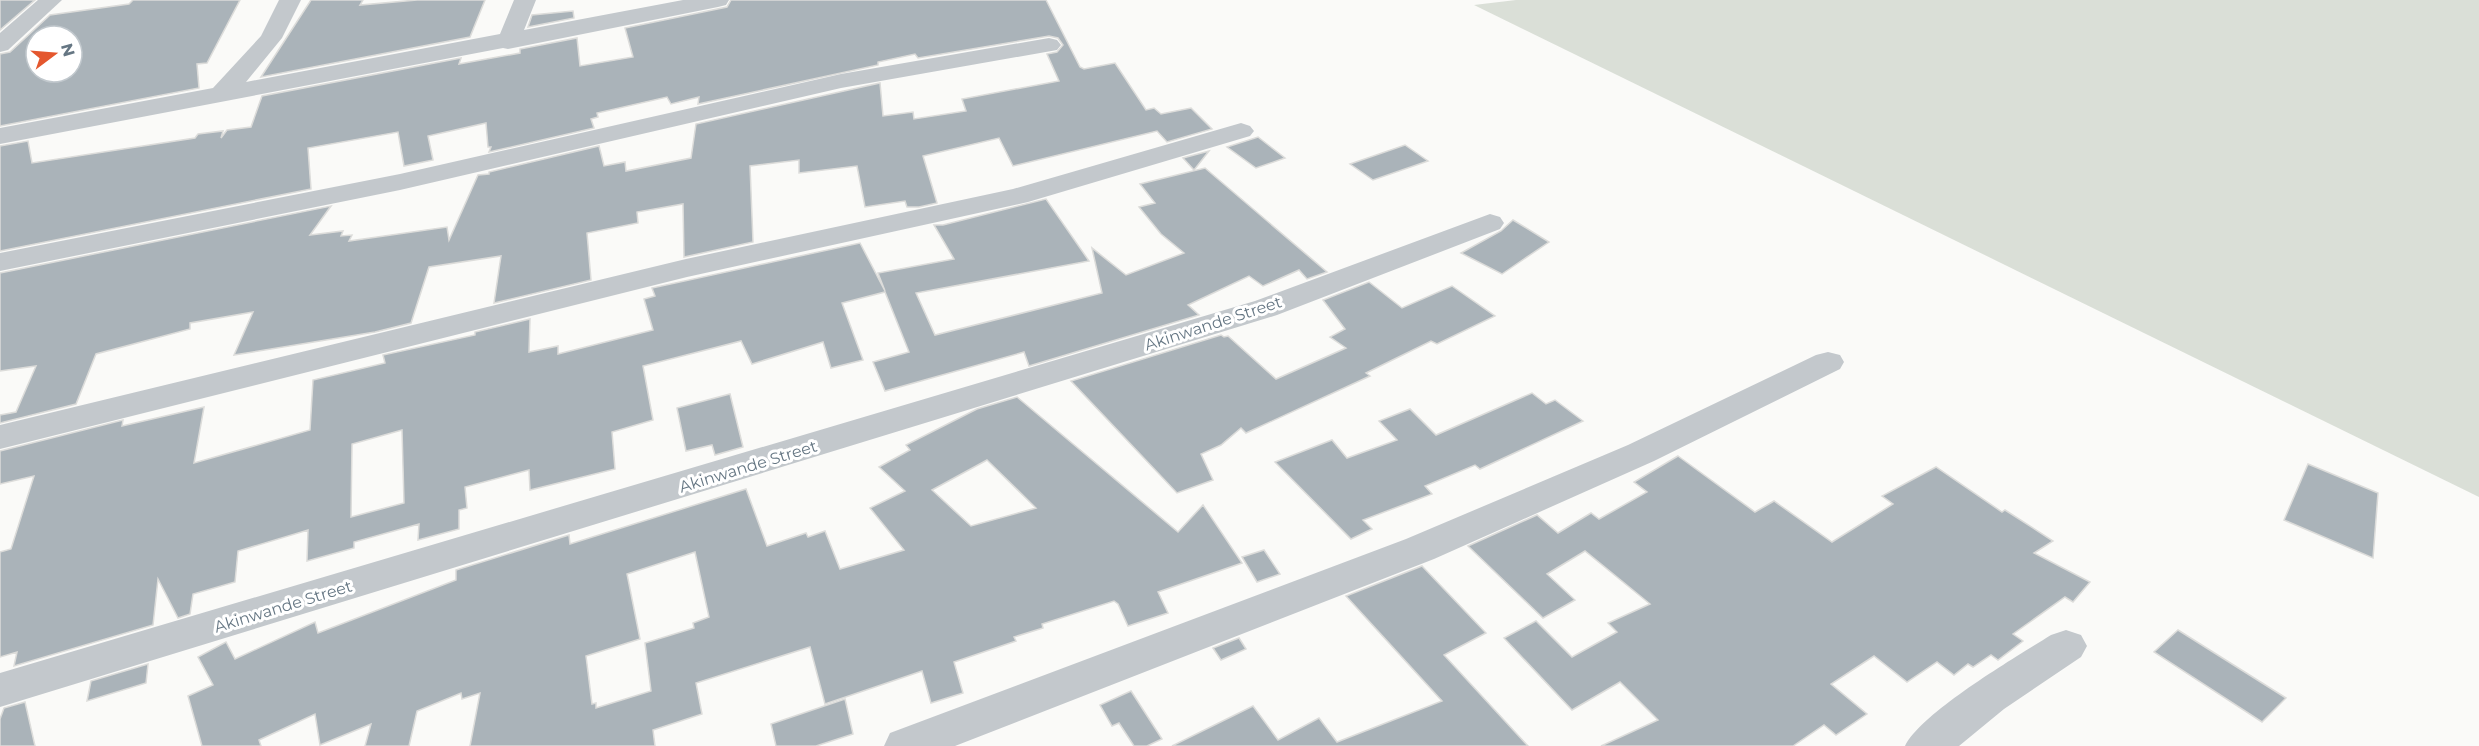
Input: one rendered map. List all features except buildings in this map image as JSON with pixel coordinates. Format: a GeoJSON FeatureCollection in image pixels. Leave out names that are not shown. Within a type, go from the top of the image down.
{"type":"FeatureCollection","features":[{"type":"Feature","properties":{"kind":"street"},"geometry":{"type":"LineString","coordinates":[[0,45],[51,0]]}},
{"type":"Feature","properties":{"kind":"street"},"geometry":{"type":"LineString","coordinates":[[223,92],[253,62],[277,32],[290,0]]}},
{"type":"Feature","properties":{"kind":"street"},"geometry":{"type":"LineString","coordinates":[[508,42],[525,0]]}},
{"type":"Feature","properties":{"kind":"street"},"geometry":{"type":"LineString","coordinates":[[0,136],[223,92],[508,42],[688,3],[718,0]]}},
{"type":"Feature","properties":{"kind":"street"},"geometry":{"type":"LineString","coordinates":[[0,262],[400,182],[841,81],[1049,45]]}},
{"type":"Feature","properties":{"kind":"street"},"geometry":{"type":"LineString","coordinates":[[0,437],[686,268],[1018,196],[1242,131]]}},
{"type":"Feature","properties":{"kind":"street","name":"Akinwande Street"},"geometry":{"type":"LineString","coordinates":[[0,690],[603,510],[1266,308],[1490,223]]}},
{"type":"Feature","properties":{"kind":"street"},"geometry":{"type":"LineString","coordinates":[[906,746],[1420,549],[1641,453],[1828,362]]}},
{"type":"Feature","properties":{"kind":"street"},"geometry":{"type":"LineString","coordinates":[[1927,746],[1989,697],[2066,645]]}},
{"type":"Feature","properties":{"kind":"shaded area"},"geometry":{"type":"Polygon","coordinates":[[[1516,0],[2479,0],[2479,497],[1474,5],[1516,0]]]}}]}
